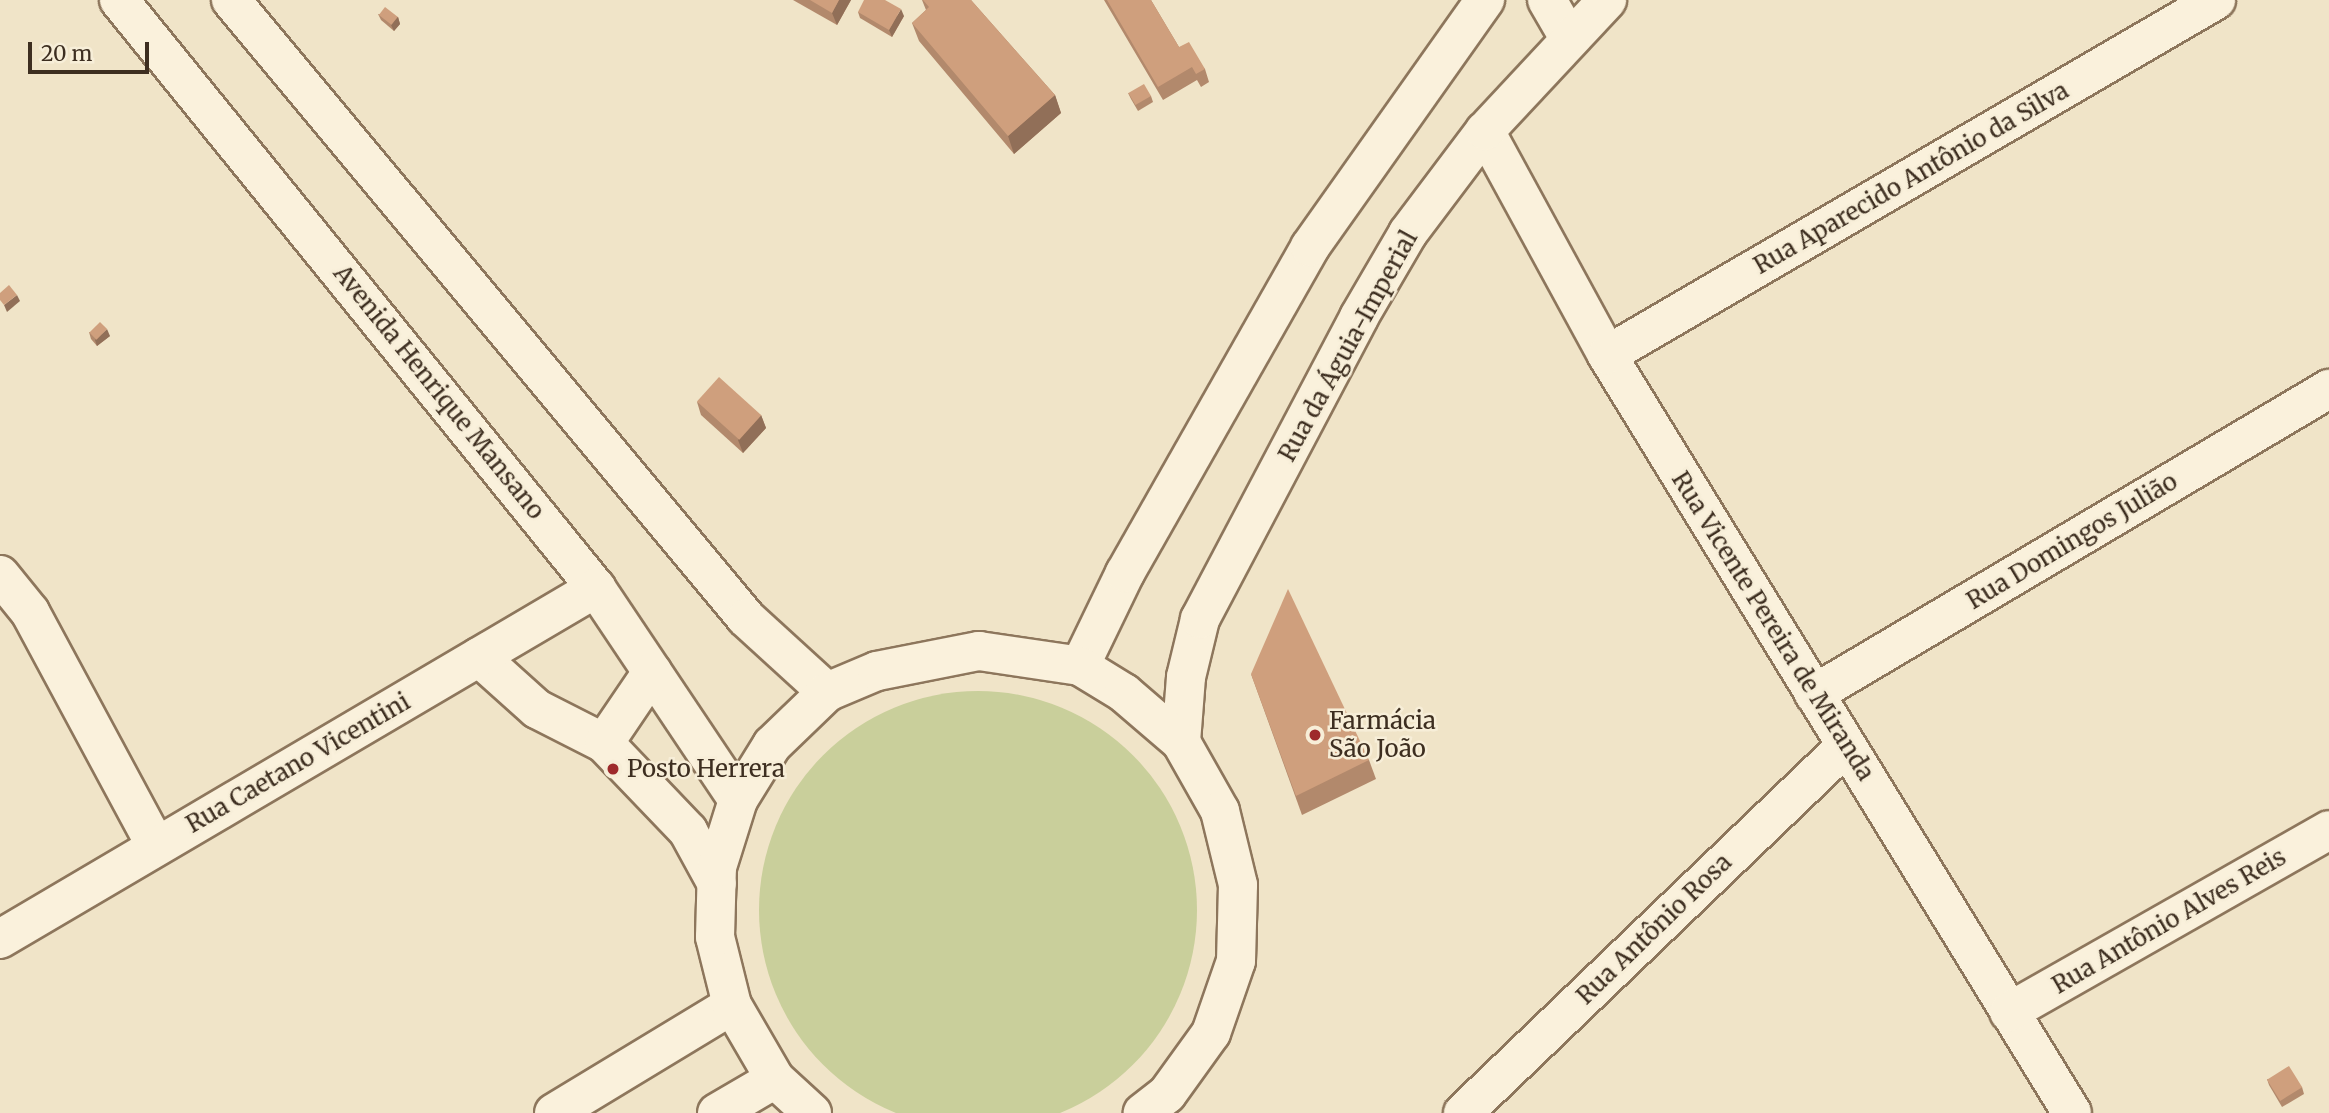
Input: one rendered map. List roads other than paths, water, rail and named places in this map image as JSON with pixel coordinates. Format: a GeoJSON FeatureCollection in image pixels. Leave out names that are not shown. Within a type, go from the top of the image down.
{"type":"FeatureCollection","features":[{"type":"Feature","properties":{"kind":"street","name":"Avenida Henrique Mansano"},"geometry":{"type":"LineString","coordinates":[[119,0],[596,588],[738,800]]}},
{"type":"Feature","properties":{"kind":"street"},"geometry":{"type":"LineString","coordinates":[[231,0],[746,618],[827,692]]}},
{"type":"Feature","properties":{"kind":"street"},"geometry":{"type":"LineString","coordinates":[[1080,666],[1125,573],[1310,247],[1485,0]]}},
{"type":"Feature","properties":{"kind":"street"},"geometry":{"type":"LineString","coordinates":[[1547,0],[1569,38]]}},
{"type":"Feature","properties":{"kind":"street","name":"Rua da Águia-Imperial"},"geometry":{"type":"LineString","coordinates":[[1181,742],[1186,677],[1200,619],[1359,317],[1408,233],[1485,131],[1607,0]]}},
{"type":"Feature","properties":{"kind":"street","name":"Rua Aparecido Antônio da Silva"},"geometry":{"type":"LineString","coordinates":[[1607,355],[2216,0]]}},
{"type":"Feature","properties":{"kind":"street","name":"Rua Vicente Pereira de Miranda"},"geometry":{"type":"LineString","coordinates":[[1485,131],[1607,355],[2072,1113]]}},
{"type":"Feature","properties":{"kind":"street","name":"Rua Domingos Julião"},"geometry":{"type":"LineString","coordinates":[[1814,694],[2329,389]]}},
{"type":"Feature","properties":{"kind":"street"},"geometry":{"type":"LineString","coordinates":[[0,575],[30,612],[156,846]]}},
{"type":"Feature","properties":{"kind":"street","name":"Rua Caetano Vicentini"},"geometry":{"type":"LineString","coordinates":[[0,939],[596,588]]}},
{"type":"Feature","properties":{"kind":"street"},"geometry":{"type":"LineString","coordinates":[[812,1113],[775,1079],[732,1005],[715,937],[717,884],[738,800],[772,745],[827,692],[877,671],[979,652],[1080,666],[1124,693],[1181,742],[1220,811],[1238,885],[1236,948],[1211,1033],[1165,1107]]}},
{"type":"Feature","properties":{"kind":"street"},"geometry":{"type":"LineString","coordinates":[[479,657],[537,709],[604,743],[688,831],[717,884]]}},
{"type":"Feature","properties":{"kind":"street"},"geometry":{"type":"LineString","coordinates":[[604,743],[652,672]]}},
{"type":"Feature","properties":{"kind":"street","name":"Rua Antônio Rosa"},"geometry":{"type":"LineString","coordinates":[[1463,1113],[1846,746]]}},
{"type":"Feature","properties":{"kind":"street","name":"Rua Antônio Alves Reis"},"geometry":{"type":"LineString","coordinates":[[2009,1012],[2329,830]]}},
{"type":"Feature","properties":{"kind":"street"},"geometry":{"type":"LineString","coordinates":[[554,1113],[732,1005]]}},
{"type":"Feature","properties":{"kind":"street"},"geometry":{"type":"LineString","coordinates":[[717,1113],[775,1079]]}},
{"type":"Feature","properties":{"kind":"place","name":"Farmácia São João"},"geometry":{"type":"Point","coordinates":[1315,735]}},
{"type":"Feature","properties":{"kind":"place","name":"Posto Herrera"},"geometry":{"type":"Point","coordinates":[613,769]}}]}
